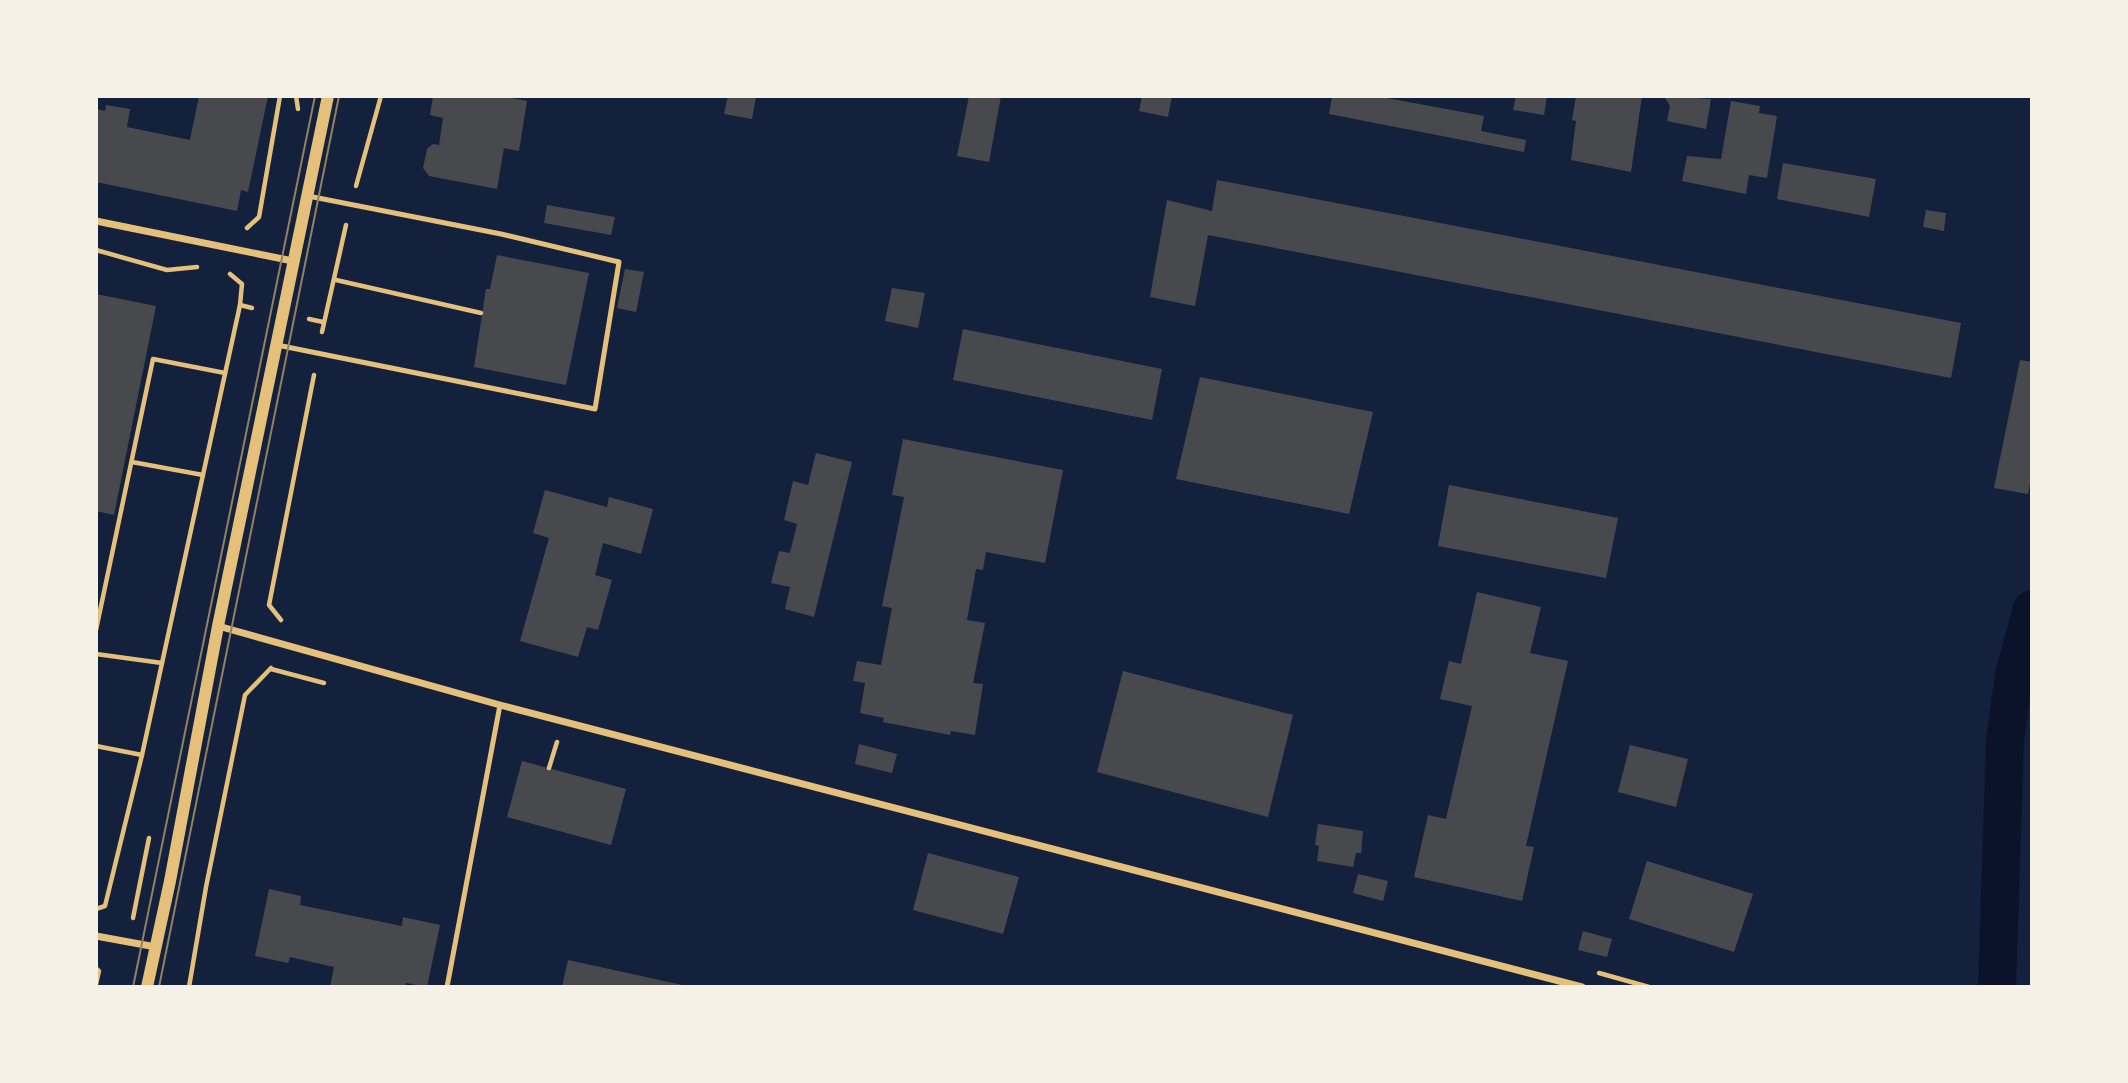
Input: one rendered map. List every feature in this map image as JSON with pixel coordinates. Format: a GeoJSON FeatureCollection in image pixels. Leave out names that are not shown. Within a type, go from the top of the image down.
{"type":"FeatureCollection","features":[{"type":"Feature","properties":{"kind":"street"},"geometry":{"type":"LineString","coordinates":[[147,987],[218,626],[328,96]]}},
{"type":"Feature","properties":{"kind":"street"},"geometry":{"type":"LineString","coordinates":[[96,221],[293,261]]}},
{"type":"Feature","properties":{"kind":"street"},"geometry":{"type":"LineString","coordinates":[[218,626],[500,705],[1582,987]]}},
{"type":"Feature","properties":{"kind":"street"},"geometry":{"type":"LineString","coordinates":[[96,936],[156,947]]}},
{"type":"Feature","properties":{"kind":"lane"},"geometry":{"type":"LineString","coordinates":[[277,345],[595,409],[619,262],[501,234],[307,196]]}},
{"type":"Feature","properties":{"kind":"lane"},"geometry":{"type":"LineString","coordinates":[[447,987],[500,705]]}},
{"type":"Feature","properties":{"kind":"path"},"geometry":{"type":"LineString","coordinates":[[237,228],[247,228],[259,217],[281,96]]}},
{"type":"Feature","properties":{"kind":"path"},"geometry":{"type":"LineString","coordinates":[[96,250],[167,270],[208,267]]}},
{"type":"Feature","properties":{"kind":"path"},"geometry":{"type":"LineString","coordinates":[[96,909],[105,906],[142,755],[240,305],[242,284],[236,276],[225,272]]}},
{"type":"Feature","properties":{"kind":"path"},"geometry":{"type":"LineString","coordinates":[[336,280],[481,313]]}},
{"type":"Feature","properties":{"kind":"path"},"geometry":{"type":"LineString","coordinates":[[240,305],[252,308]]}},
{"type":"Feature","properties":{"kind":"path"},"geometry":{"type":"LineString","coordinates":[[309,319],[323,322]]}},
{"type":"Feature","properties":{"kind":"path"},"geometry":{"type":"LineString","coordinates":[[96,630],[153,359],[225,373]]}},
{"type":"Feature","properties":{"kind":"path"},"geometry":{"type":"LineString","coordinates":[[132,462],[203,475]]}},
{"type":"Feature","properties":{"kind":"path"},"geometry":{"type":"LineString","coordinates":[[96,653],[162,663]]}},
{"type":"Feature","properties":{"kind":"path"},"geometry":{"type":"LineString","coordinates":[[189,987],[206,887],[245,695],[271,669],[272,661]]}},
{"type":"Feature","properties":{"kind":"path"},"geometry":{"type":"LineString","coordinates":[[549,768],[557,742]]}},
{"type":"Feature","properties":{"kind":"path"},"geometry":{"type":"LineString","coordinates":[[96,747],[142,755]]}},
{"type":"Feature","properties":{"kind":"path"},"geometry":{"type":"LineString","coordinates":[[96,968],[99,971],[96,984]]}},
{"type":"Feature","properties":{"kind":"building"},"geometry":{"type":"Polygon","coordinates":[[[199,96],[268,96],[248,192],[241,190],[237,211],[96,182],[96,109],[105,111],[106,105],[130,109],[127,127],[190,140],[199,96]]]}},
{"type":"Feature","properties":{"kind":"building"},"geometry":{"type":"Polygon","coordinates":[[[433,96],[502,96],[527,101],[519,151],[504,148],[497,189],[429,176],[423,168],[427,149],[433,144],[439,145],[443,118],[430,115],[433,96]]]}},
{"type":"Feature","properties":{"kind":"building"},"geometry":{"type":"Polygon","coordinates":[[[728,96],[756,97],[752,119],[724,114],[728,96]]]}},
{"type":"Feature","properties":{"kind":"building"},"geometry":{"type":"Polygon","coordinates":[[[969,96],[1001,96],[989,162],[957,156],[969,96]]]}},
{"type":"Feature","properties":{"kind":"building"},"geometry":{"type":"Polygon","coordinates":[[[1142,96],[1172,96],[1168,117],[1139,111],[1142,96]]]}},
{"type":"Feature","properties":{"kind":"building"},"geometry":{"type":"Polygon","coordinates":[[[1332,96],[1376,96],[1484,116],[1481,131],[1526,140],[1524,152],[1329,114],[1332,96]]]}},
{"type":"Feature","properties":{"kind":"building"},"geometry":{"type":"Polygon","coordinates":[[[1516,96],[1547,96],[1544,115],[1513,110],[1516,96]]]}},
{"type":"Feature","properties":{"kind":"building"},"geometry":{"type":"Polygon","coordinates":[[[1576,96],[1642,96],[1631,172],[1571,160],[1576,121],[1572,120],[1576,96]]]}},
{"type":"Feature","properties":{"kind":"building"},"geometry":{"type":"Polygon","coordinates":[[[1664,96],[1711,99],[1706,129],[1667,121],[1670,106],[1664,96]]]}},
{"type":"Feature","properties":{"kind":"building"},"geometry":{"type":"Polygon","coordinates":[[[1731,101],[1760,106],[1759,113],[1777,116],[1767,178],[1749,175],[1746,194],[1682,181],[1687,156],[1721,159],[1731,101]]]}},
{"type":"Feature","properties":{"kind":"building"},"geometry":{"type":"Polygon","coordinates":[[[1783,163],[1876,179],[1869,217],[1777,199],[1783,163]]]}},
{"type":"Feature","properties":{"kind":"building"},"geometry":{"type":"Polygon","coordinates":[[[1217,180],[1961,323],[1951,378],[1208,235],[1195,306],[1150,297],[1167,200],[1212,211],[1217,180]]]}},
{"type":"Feature","properties":{"kind":"building"},"geometry":{"type":"Polygon","coordinates":[[[547,205],[615,217],[611,235],[544,223],[547,205]]]}},
{"type":"Feature","properties":{"kind":"building"},"geometry":{"type":"Polygon","coordinates":[[[1926,210],[1946,213],[1944,231],[1923,227],[1926,210]]]}},
{"type":"Feature","properties":{"kind":"building"},"geometry":{"type":"Polygon","coordinates":[[[497,255],[589,273],[566,385],[474,367],[486,289],[490,289],[497,255]]]}},
{"type":"Feature","properties":{"kind":"building"},"geometry":{"type":"Polygon","coordinates":[[[625,269],[644,272],[636,312],[617,308],[625,269]]]}},
{"type":"Feature","properties":{"kind":"building"},"geometry":{"type":"Polygon","coordinates":[[[892,288],[925,293],[918,328],[885,321],[892,288]]]}},
{"type":"Feature","properties":{"kind":"building"},"geometry":{"type":"Polygon","coordinates":[[[96,294],[156,306],[114,515],[96,511],[96,294]]]}},
{"type":"Feature","properties":{"kind":"building"},"geometry":{"type":"Polygon","coordinates":[[[963,329],[1162,369],[1152,420],[953,380],[963,329]]]}},
{"type":"Feature","properties":{"kind":"building"},"geometry":{"type":"Polygon","coordinates":[[[2020,360],[2032,362],[2032,473],[2028,494],[1994,488],[2020,360]]]}},
{"type":"Feature","properties":{"kind":"building"},"geometry":{"type":"Polygon","coordinates":[[[1200,377],[1373,412],[1349,514],[1176,479],[1200,377]]]}},
{"type":"Feature","properties":{"kind":"building"},"geometry":{"type":"Polygon","coordinates":[[[903,439],[1063,470],[1045,563],[986,552],[983,570],[976,569],[967,620],[985,623],[973,683],[983,684],[975,735],[951,731],[950,735],[883,722],[884,718],[860,713],[865,683],[853,681],[857,661],[881,665],[892,608],[882,606],[904,497],[892,495],[903,439]]]}},
{"type":"Feature","properties":{"kind":"building"},"geometry":{"type":"Polygon","coordinates":[[[816,453],[852,462],[814,617],[785,609],[790,587],[771,583],[779,551],[790,553],[797,524],[784,520],[793,481],[808,485],[816,453]]]}},
{"type":"Feature","properties":{"kind":"building"},"geometry":{"type":"Polygon","coordinates":[[[1449,485],[1618,518],[1606,578],[1438,546],[1449,485]]]}},
{"type":"Feature","properties":{"kind":"building"},"geometry":{"type":"Polygon","coordinates":[[[545,490],[607,507],[609,497],[653,509],[641,554],[603,543],[595,575],[612,580],[598,630],[587,627],[578,657],[520,641],[549,538],[533,533],[545,490]]]}},
{"type":"Feature","properties":{"kind":"building"},"geometry":{"type":"Polygon","coordinates":[[[1477,592],[1541,607],[1530,653],[1568,661],[1526,846],[1534,847],[1522,901],[1414,877],[1428,815],[1446,819],[1472,706],[1440,699],[1449,661],[1461,664],[1477,592]]]}},
{"type":"Feature","properties":{"kind":"building"},"geometry":{"type":"Polygon","coordinates":[[[1123,671],[1293,715],[1268,817],[1097,772],[1123,671]]]}},
{"type":"Feature","properties":{"kind":"building"},"geometry":{"type":"Polygon","coordinates":[[[859,744],[897,754],[892,773],[855,764],[859,744]]]}},
{"type":"Feature","properties":{"kind":"building"},"geometry":{"type":"Polygon","coordinates":[[[1630,745],[1688,759],[1676,807],[1618,792],[1630,745]]]}},
{"type":"Feature","properties":{"kind":"building"},"geometry":{"type":"Polygon","coordinates":[[[522,761],[626,789],[611,845],[507,817],[522,761]]]}},
{"type":"Feature","properties":{"kind":"building"},"geometry":{"type":"Polygon","coordinates":[[[1318,824],[1363,831],[1361,853],[1356,853],[1353,867],[1317,861],[1319,846],[1315,845],[1318,824]]]}},
{"type":"Feature","properties":{"kind":"building"},"geometry":{"type":"Polygon","coordinates":[[[928,853],[1019,877],[1003,934],[913,910],[928,853]]]}},
{"type":"Feature","properties":{"kind":"building"},"geometry":{"type":"Polygon","coordinates":[[[1647,861],[1753,894],[1734,952],[1629,919],[1647,861]]]}},
{"type":"Feature","properties":{"kind":"building"},"geometry":{"type":"Polygon","coordinates":[[[1358,874],[1388,881],[1383,901],[1353,893],[1358,874]]]}},
{"type":"Feature","properties":{"kind":"building"},"geometry":{"type":"Polygon","coordinates":[[[269,889],[301,896],[300,905],[402,926],[403,917],[440,925],[427,987],[406,983],[405,987],[330,987],[334,967],[290,957],[288,963],[255,956],[269,889]]]}},
{"type":"Feature","properties":{"kind":"building"},"geometry":{"type":"Polygon","coordinates":[[[1583,931],[1612,939],[1607,957],[1578,950],[1583,931]]]}},
{"type":"Feature","properties":{"kind":"building"},"geometry":{"type":"Polygon","coordinates":[[[568,960],[687,986],[562,987],[568,960]]]}},
{"type":"Feature","properties":{"kind":"waterway"},"geometry":{"type":"LineString","coordinates":[[1997,987],[2005,741],[2014,675],[2032,609]]}},
{"type":"Feature","properties":{"kind":"tram line"},"geometry":{"type":"LineString","coordinates":[[133,987],[315,96]]}},
{"type":"Feature","properties":{"kind":"tram line"},"geometry":{"type":"LineString","coordinates":[[159,987],[339,96]]}}]}
